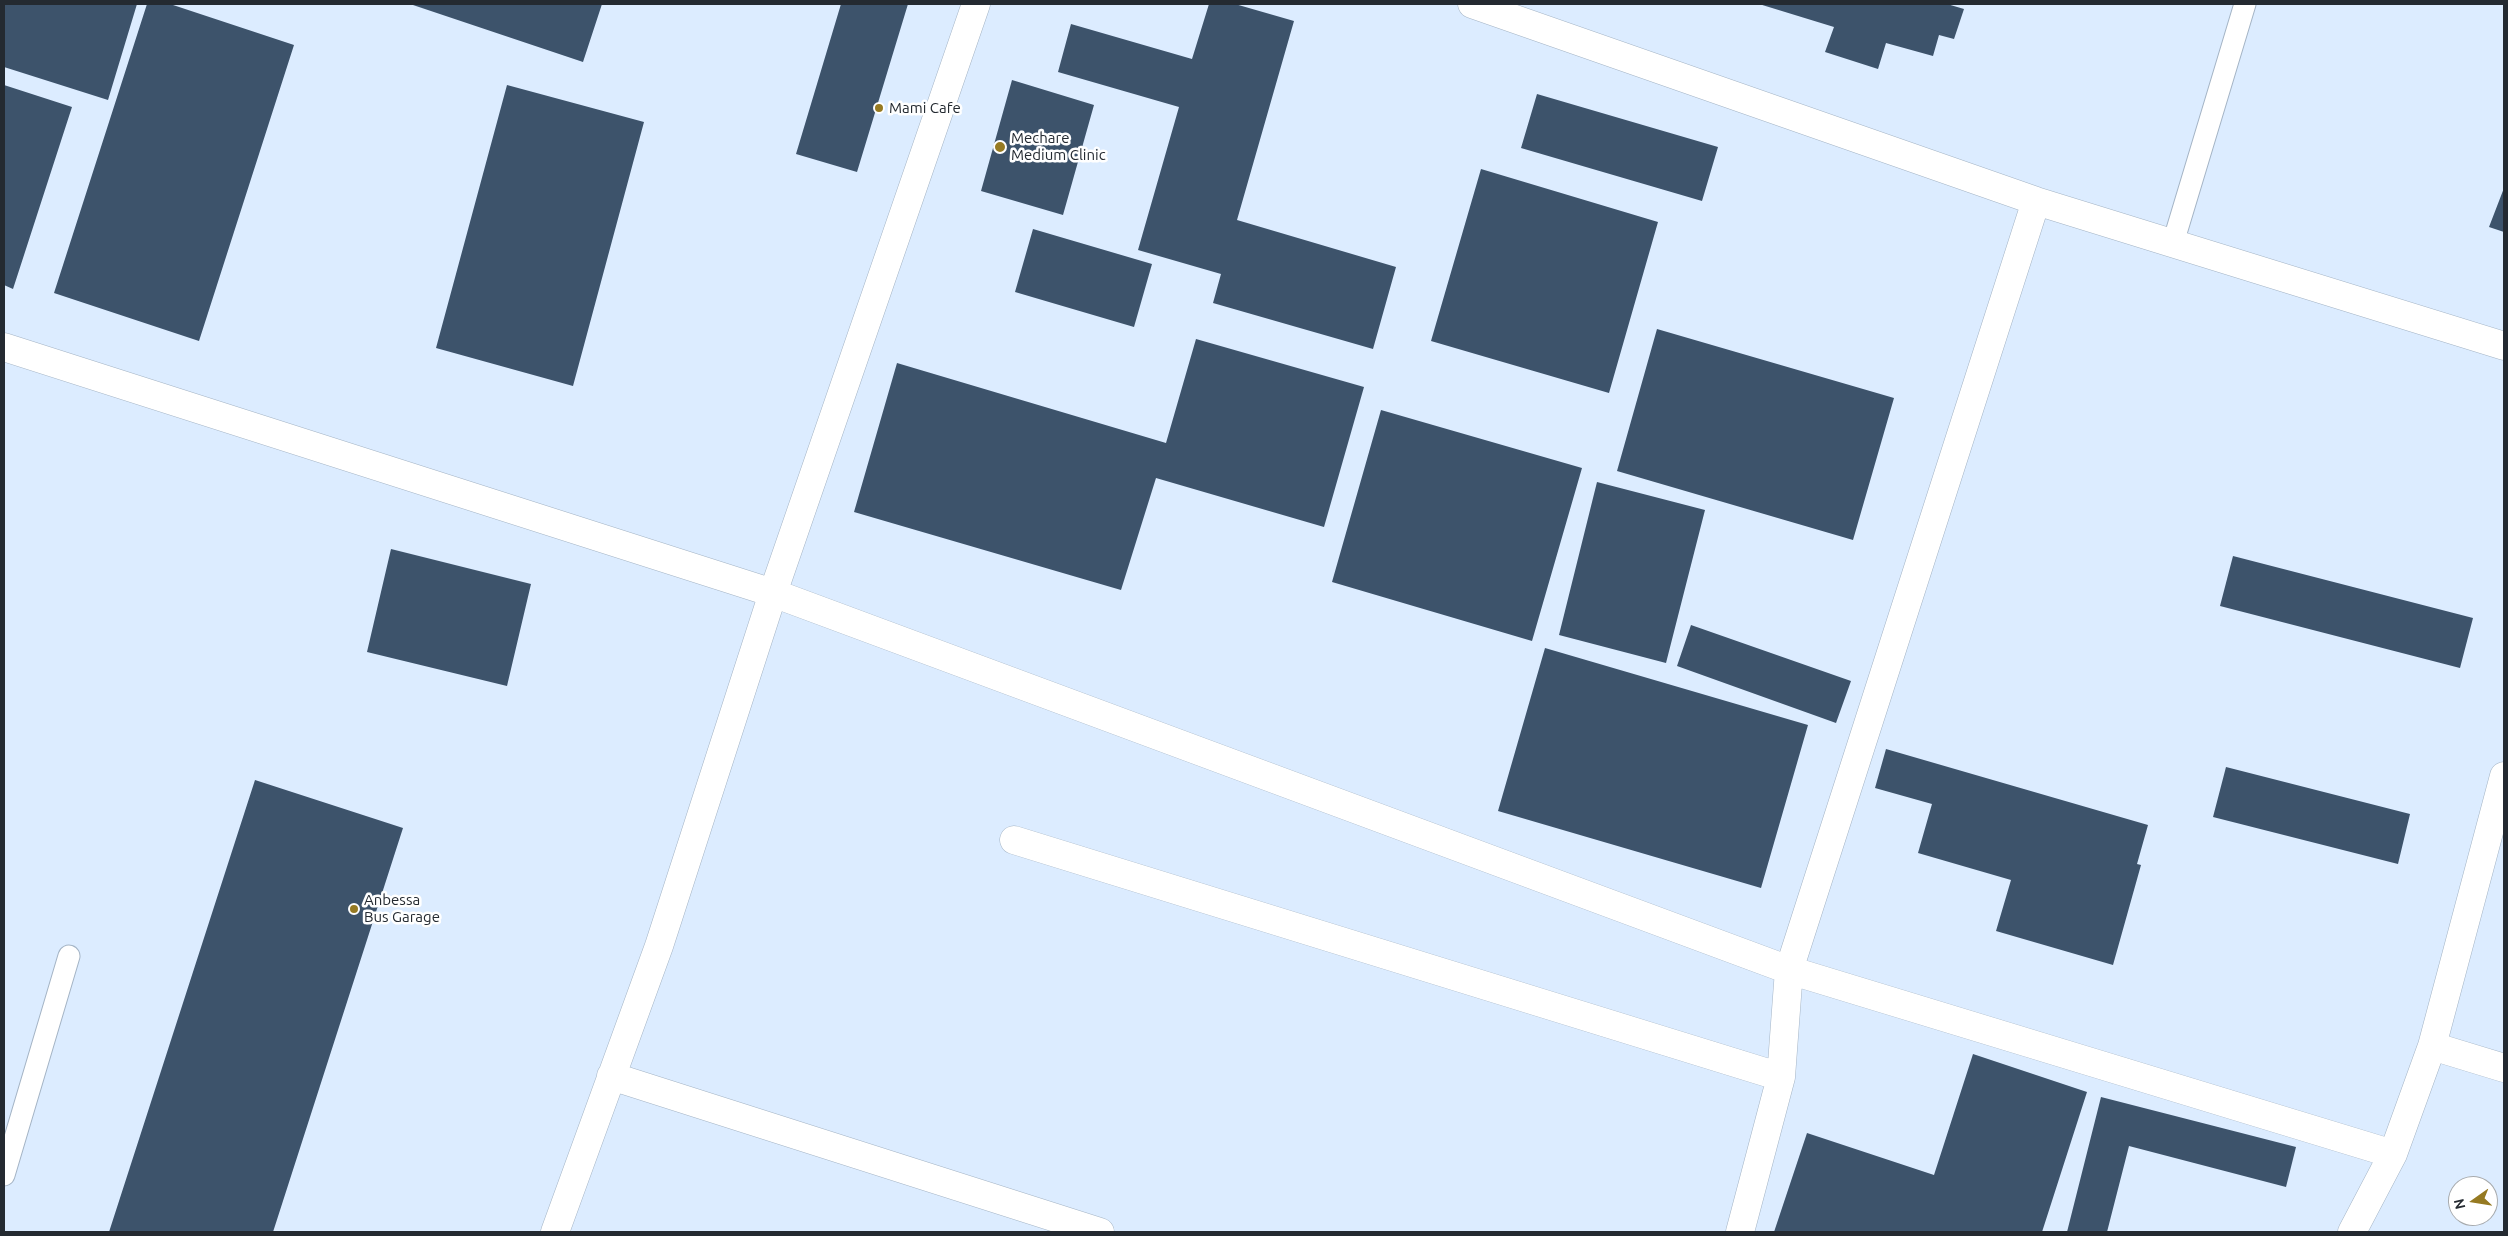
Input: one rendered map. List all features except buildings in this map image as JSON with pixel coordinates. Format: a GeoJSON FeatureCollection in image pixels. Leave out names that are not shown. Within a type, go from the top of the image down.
{"type":"FeatureCollection","features":[{"type":"Feature","properties":{"kind":"street"},"geometry":{"type":"LineString","coordinates":[[555,1232],[659,946],[773,593],[976,4]]}},
{"type":"Feature","properties":{"kind":"street"},"geometry":{"type":"LineString","coordinates":[[1472,4],[2036,201],[2504,346]]}},
{"type":"Feature","properties":{"kind":"street"},"geometry":{"type":"LineString","coordinates":[[1740,1232],[1781,1077],[1788,970],[2036,201]]}},
{"type":"Feature","properties":{"kind":"street"},"geometry":{"type":"LineString","coordinates":[[4,347],[773,593],[1788,970],[2393,1154]]}},
{"type":"Feature","properties":{"kind":"street"},"geometry":{"type":"LineString","coordinates":[[2352,1232],[2393,1154],[2432,1046],[2504,776]]}},
{"type":"Feature","properties":{"kind":"street"},"geometry":{"type":"LineString","coordinates":[[1014,840],[1781,1077]]}},
{"type":"Feature","properties":{"kind":"street"},"geometry":{"type":"LineString","coordinates":[[2432,1046],[2504,1068]]}},
{"type":"Feature","properties":{"kind":"street"},"geometry":{"type":"LineString","coordinates":[[611,1076],[1100,1232]]}},
{"type":"Feature","properties":{"kind":"lane"},"geometry":{"type":"LineString","coordinates":[[2173,243],[2245,4]]}},
{"type":"Feature","properties":{"kind":"lane"},"geometry":{"type":"LineString","coordinates":[[4,1175],[69,956]]}},
{"type":"Feature","properties":{"kind":"place","name":"Mami Cafe"},"geometry":{"type":"Point","coordinates":[879,108]}},
{"type":"Feature","properties":{"kind":"place","name":"Mechare Medium Clinic"},"geometry":{"type":"Point","coordinates":[1000,147]}},
{"type":"Feature","properties":{"kind":"place","name":"Anbessa Bus Garage"},"geometry":{"type":"Point","coordinates":[354,909]}}]}
